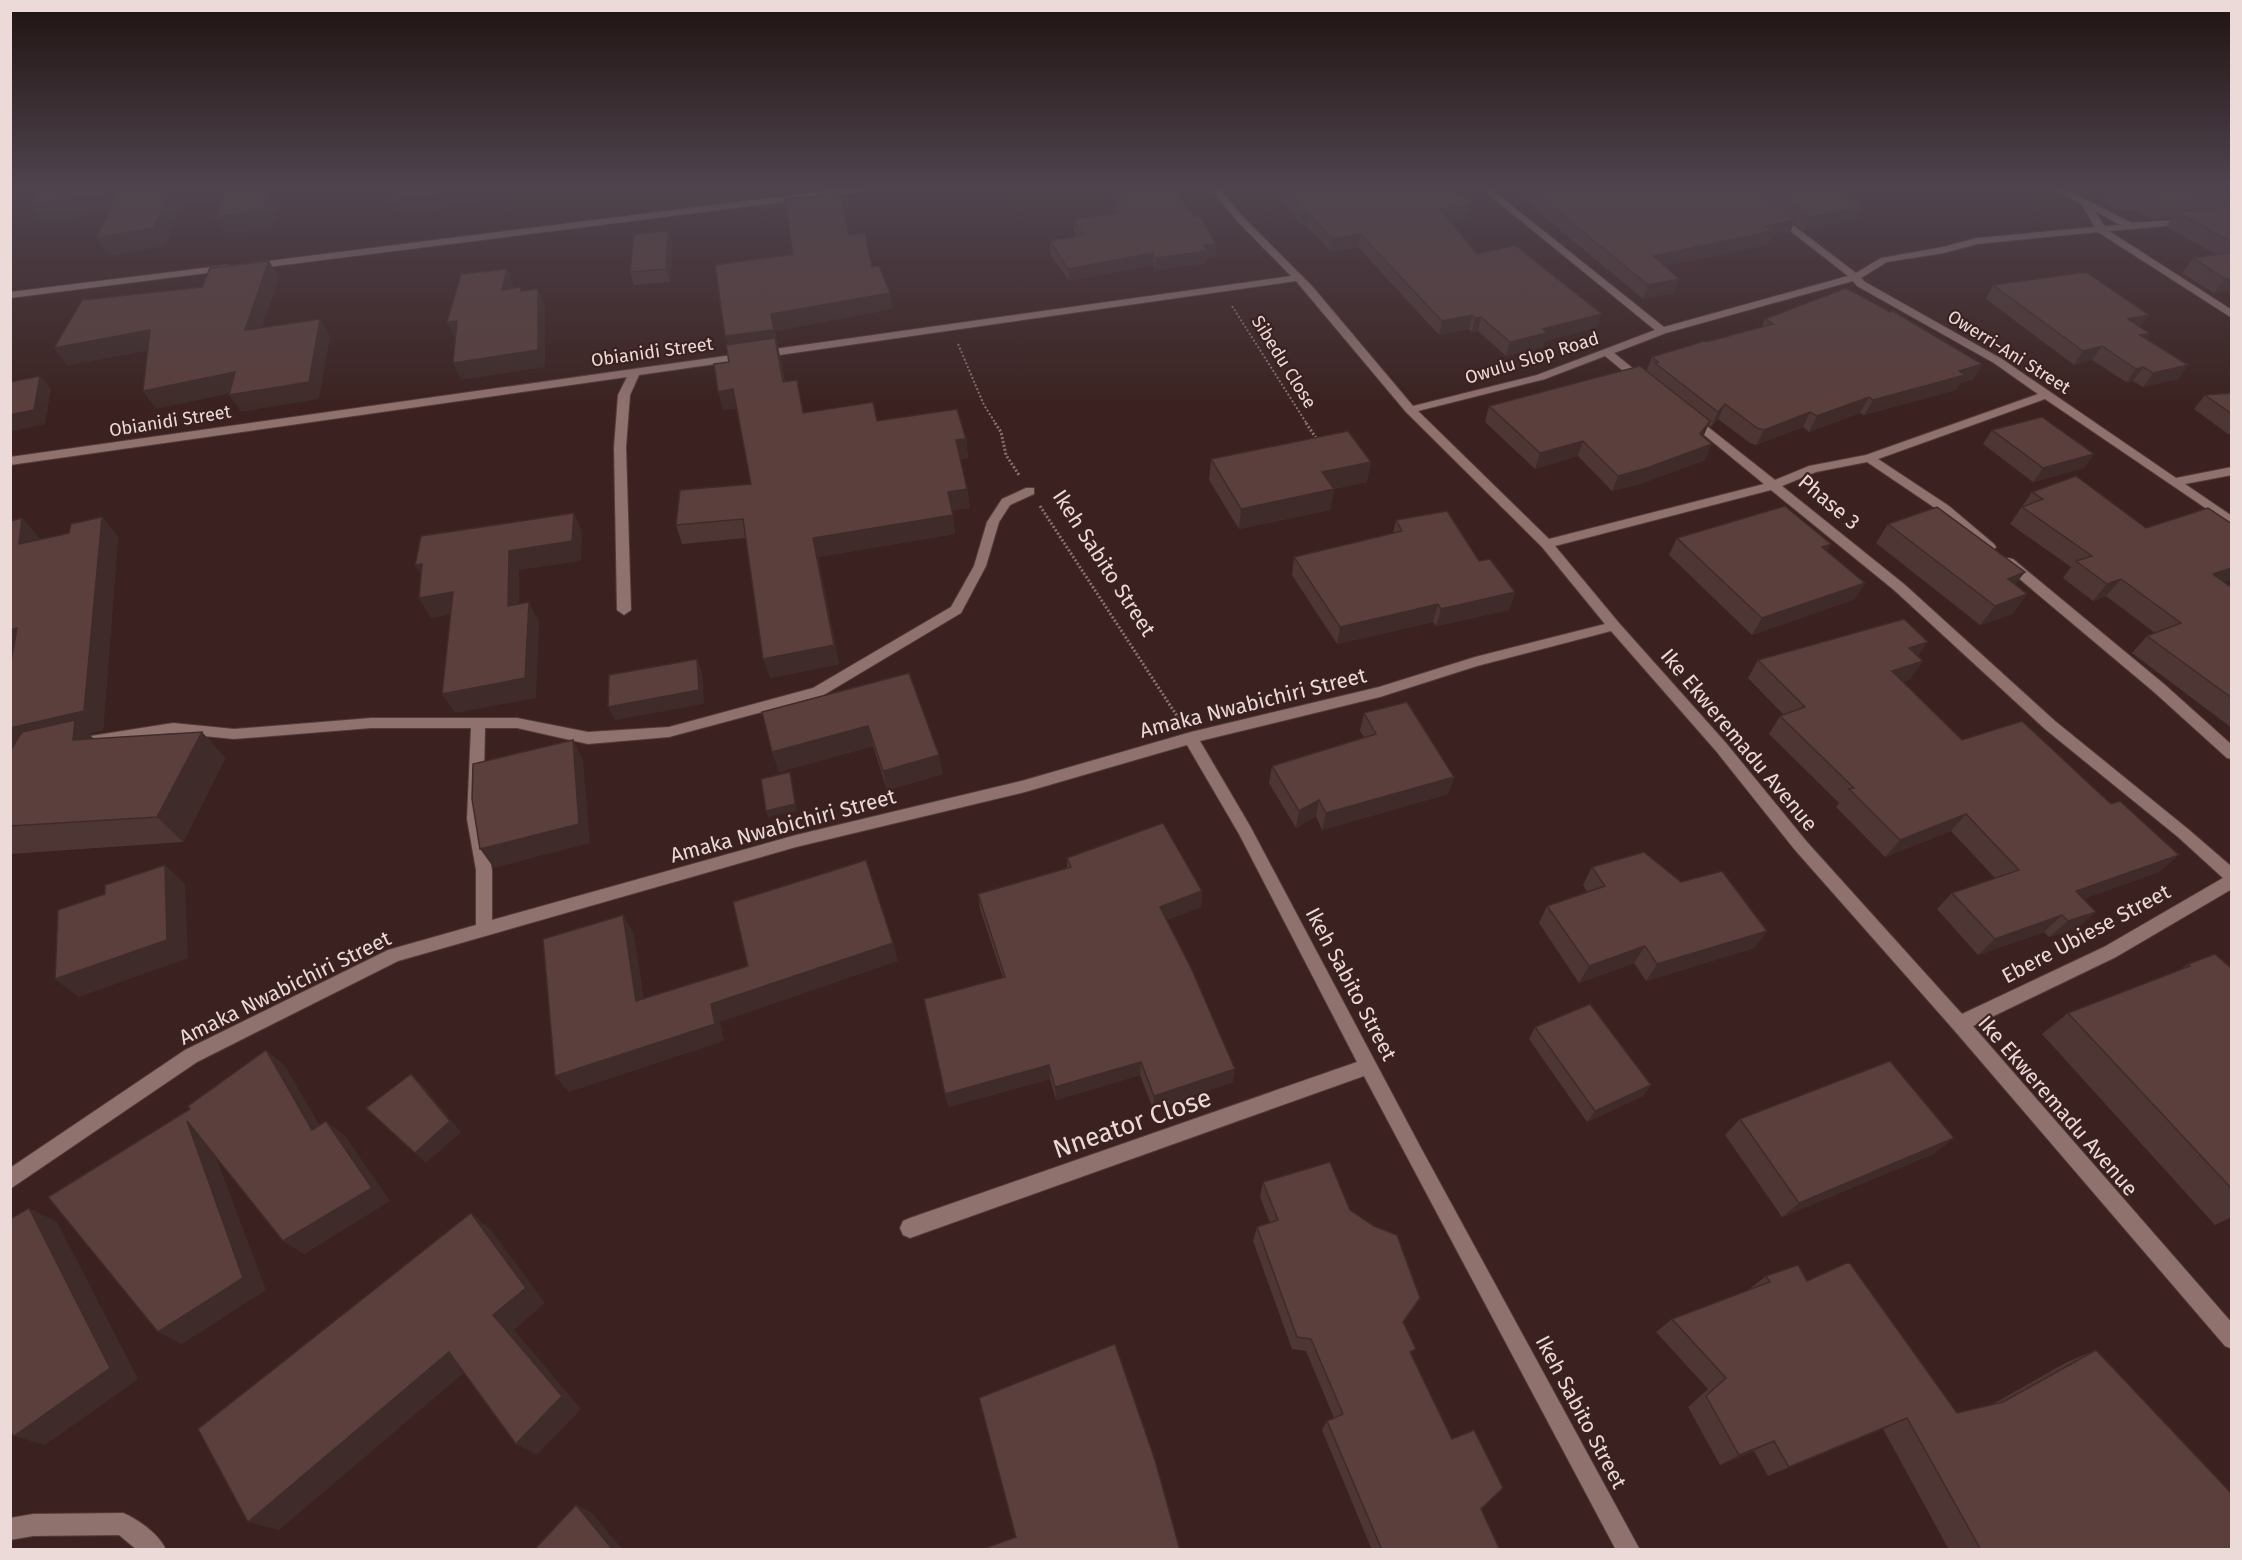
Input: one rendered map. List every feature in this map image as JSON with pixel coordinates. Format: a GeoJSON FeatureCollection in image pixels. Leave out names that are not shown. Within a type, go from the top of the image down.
{"type":"FeatureCollection","features":[{"type":"Feature","properties":{"kind":"street"},"geometry":{"type":"LineString","coordinates":[[10,295],[277,262]]}},
{"type":"Feature","properties":{"kind":"street","name":"Ike Ekweremadu Avenue"},"geometry":{"type":"LineString","coordinates":[[1282,262],[1410,410],[1546,544],[1614,626],[1721,747],[1801,846],[2228,1331]]}},
{"type":"Feature","properties":{"kind":"street"},"geometry":{"type":"LineString","coordinates":[[1576,262],[1662,331]]}},
{"type":"Feature","properties":{"kind":"street","name":"Owerri-Ani Street"},"geometry":{"type":"LineString","coordinates":[[1835,262],[1861,284],[1967,342],[2048,394],[2232,522]]}},
{"type":"Feature","properties":{"kind":"street","name":"Owulu Slop Road"},"geometry":{"type":"LineString","coordinates":[[1410,410],[1541,376],[1662,331],[1855,277],[1881,262]]}},
{"type":"Feature","properties":{"kind":"street"},"geometry":{"type":"LineString","coordinates":[[2150,262],[2232,315]]}},
{"type":"Feature","properties":{"kind":"street","name":"Obianidi Street"},"geometry":{"type":"LineString","coordinates":[[10,461],[1298,278]]}},
{"type":"Feature","properties":{"kind":"street"},"geometry":{"type":"LineString","coordinates":[[1608,353],[1654,390]]}},
{"type":"Feature","properties":{"kind":"street"},"geometry":{"type":"LineString","coordinates":[[624,610],[620,447],[624,395],[635,371]]}},
{"type":"Feature","properties":{"kind":"street","name":"Phase 3"},"geometry":{"type":"LineString","coordinates":[[2048,394],[2004,407],[1942,433],[1869,458],[1813,469],[1774,484],[1899,587],[2050,725],[2183,833],[2232,879]]}},
{"type":"Feature","properties":{"kind":"street"},"geometry":{"type":"LineString","coordinates":[[1682,412],[1774,484]]}},
{"type":"Feature","properties":{"kind":"street"},"geometry":{"type":"LineString","coordinates":[[1869,458],[1951,514],[2158,688],[2232,754]]}},
{"type":"Feature","properties":{"kind":"street"},"geometry":{"type":"LineString","coordinates":[[2174,482],[2232,471]]}},
{"type":"Feature","properties":{"kind":"street"},"geometry":{"type":"LineString","coordinates":[[1546,544],[1774,484]]}},
{"type":"Feature","properties":{"kind":"street"},"geometry":{"type":"LineString","coordinates":[[65,747],[98,739],[173,728],[234,734],[371,723],[517,723],[588,738],[669,732],[817,692],[956,610],[980,566],[993,522],[1006,502],[1030,491]]}},
{"type":"Feature","properties":{"kind":"street","name":"Amaka Nwabichiri Street"},"geometry":{"type":"LineString","coordinates":[[10,1180],[191,1056],[394,955],[796,841],[1025,786],[1191,738],[1380,692],[1475,662],[1614,626]]}},
{"type":"Feature","properties":{"kind":"street"},"geometry":{"type":"LineString","coordinates":[[478,724],[475,819],[484,870],[484,931]]}},
{"type":"Feature","properties":{"kind":"street","name":"Ikeh Sabito Street"},"geometry":{"type":"LineString","coordinates":[[1191,738],[1245,830],[1414,1154],[1629,1550]]}},
{"type":"Feature","properties":{"kind":"street","name":"Ebere Ubiese Street"},"geometry":{"type":"LineString","coordinates":[[1960,1024],[2110,952],[2232,879]]}},
{"type":"Feature","properties":{"kind":"street","name":"Nneator Close"},"geometry":{"type":"LineString","coordinates":[[910,1228],[1370,1066]]}},
{"type":"Feature","properties":{"kind":"street"},"geometry":{"type":"LineString","coordinates":[[10,1529],[33,1525],[123,1524],[155,1550]]}},
{"type":"Feature","properties":{"kind":"path","name":"Sibedu Close"},"geometry":{"type":"LineString","coordinates":[[1222,290],[1323,449]]}},
{"type":"Feature","properties":{"kind":"path","name":"Ikeh Sabito Street"},"geometry":{"type":"LineString","coordinates":[[948,328],[963,353],[984,405],[1000,432],[1006,455],[1191,738]]}},
{"type":"Feature","properties":{"kind":"building"},"geometry":{"type":"Polygon","coordinates":[[[269,262],[245,330],[320,319],[309,382],[229,395],[235,372],[143,391],[150,330],[54,348],[82,300],[202,287],[210,268],[269,262]]]}},
{"type":"Feature","properties":{"kind":"building"},"geometry":{"type":"Polygon","coordinates":[[[631,262],[666,262],[666,269],[630,272],[631,262]]]}},
{"type":"Feature","properties":{"kind":"building"},"geometry":{"type":"Polygon","coordinates":[[[738,262],[871,262],[872,267],[879,266],[890,293],[771,314],[774,330],[725,336],[715,265],[738,262]]]}},
{"type":"Feature","properties":{"kind":"building"},"geometry":{"type":"Polygon","coordinates":[[[1063,262],[1106,262],[1068,269],[1063,262]]]}},
{"type":"Feature","properties":{"kind":"building"},"geometry":{"type":"Polygon","coordinates":[[[1386,262],[1536,262],[1602,314],[1543,329],[1547,333],[1510,342],[1481,317],[1475,318],[1472,315],[1442,321],[1386,262]]]}},
{"type":"Feature","properties":{"kind":"building"},"geometry":{"type":"Polygon","coordinates":[[[1619,262],[1660,262],[1679,279],[1648,285],[1619,262]]]}},
{"type":"Feature","properties":{"kind":"building"},"geometry":{"type":"Polygon","coordinates":[[[2199,262],[2232,262],[2232,278],[2225,279],[2199,262]]]}},
{"type":"Feature","properties":{"kind":"building"},"geometry":{"type":"Polygon","coordinates":[[[507,269],[502,290],[521,287],[521,291],[538,289],[538,350],[453,363],[457,321],[447,322],[461,274],[507,269]]]}},
{"type":"Feature","properties":{"kind":"building"},"geometry":{"type":"Polygon","coordinates":[[[2086,272],[2149,315],[2128,319],[2149,333],[2140,335],[2188,365],[2153,373],[2143,367],[2136,369],[2102,346],[2083,351],[1993,285],[2086,272]]]}},
{"type":"Feature","properties":{"kind":"building"},"geometry":{"type":"Polygon","coordinates":[[[1846,288],[1890,312],[1893,311],[1982,364],[1959,371],[1965,375],[1873,400],[1869,397],[1817,416],[1810,412],[1764,430],[1757,428],[1725,404],[1718,412],[1655,363],[1658,362],[1652,357],[1773,324],[1765,319],[1846,288]]]}},
{"type":"Feature","properties":{"kind":"building"},"geometry":{"type":"Polygon","coordinates":[[[775,338],[783,382],[797,380],[803,413],[873,402],[877,421],[957,409],[966,439],[956,440],[967,489],[948,492],[953,515],[813,538],[834,645],[763,659],[743,519],[676,525],[680,490],[751,484],[733,389],[718,392],[714,364],[729,362],[726,345],[775,338]]]}},
{"type":"Feature","properties":{"kind":"building"},"geometry":{"type":"Polygon","coordinates":[[[1640,366],[1710,421],[1700,434],[1712,444],[1618,476],[1583,441],[1540,453],[1489,406],[1640,366]]]}},
{"type":"Feature","properties":{"kind":"building"},"geometry":{"type":"Polygon","coordinates":[[[40,376],[34,410],[10,415],[10,382],[40,376]]]}},
{"type":"Feature","properties":{"kind":"building"},"geometry":{"type":"Polygon","coordinates":[[[2232,393],[2232,414],[2205,395],[2232,393]]]}},
{"type":"Feature","properties":{"kind":"building"},"geometry":{"type":"Polygon","coordinates":[[[2042,417],[2094,454],[2043,468],[1992,430],[2042,417]]]}},
{"type":"Feature","properties":{"kind":"building"},"geometry":{"type":"Polygon","coordinates":[[[1348,431],[1371,462],[1322,472],[1334,489],[1241,509],[1211,459],[1348,431]]]}},
{"type":"Feature","properties":{"kind":"building"},"geometry":{"type":"Polygon","coordinates":[[[2076,476],[2146,528],[2208,508],[2232,524],[2232,568],[2213,574],[2232,588],[2232,698],[2147,636],[2181,623],[2121,579],[2107,584],[2076,561],[2092,556],[2022,507],[2043,499],[2032,492],[2076,476]]]}},
{"type":"Feature","properties":{"kind":"building"},"geometry":{"type":"Polygon","coordinates":[[[1785,506],[1831,544],[1822,547],[1865,583],[1762,618],[1677,538],[1785,506]]]}},
{"type":"Feature","properties":{"kind":"building"},"geometry":{"type":"Polygon","coordinates":[[[1937,507],[2025,572],[2008,579],[2027,594],[1995,606],[1888,524],[1937,507]]]}},
{"type":"Feature","properties":{"kind":"building"},"geometry":{"type":"Polygon","coordinates":[[[1447,511],[1479,561],[1490,559],[1515,592],[1441,609],[1438,604],[1340,627],[1294,557],[1402,531],[1396,520],[1447,511]]]}},
{"type":"Feature","properties":{"kind":"building"},"geometry":{"type":"Polygon","coordinates":[[[574,513],[572,541],[509,551],[508,606],[529,602],[525,678],[442,694],[453,592],[419,598],[422,564],[415,565],[421,536],[574,513]]]}},
{"type":"Feature","properties":{"kind":"building"},"geometry":{"type":"Polygon","coordinates":[[[102,517],[84,711],[10,728],[10,667],[17,628],[10,630],[10,521],[22,518],[19,544],[69,533],[71,524],[102,517]]]}},
{"type":"Feature","properties":{"kind":"building"},"geometry":{"type":"Polygon","coordinates":[[[1904,619],[1928,642],[1909,648],[1923,661],[1892,671],[1962,740],[2022,721],[2111,804],[2120,801],[2179,855],[2076,891],[2096,912],[2068,921],[2062,915],[1995,939],[1952,893],[2019,870],[1966,814],[1900,840],[1849,789],[1854,788],[1780,716],[1805,707],[1758,660],[1904,619]]]}},
{"type":"Feature","properties":{"kind":"building"},"geometry":{"type":"Polygon","coordinates":[[[697,659],[699,690],[608,707],[609,675],[697,659]]]}},
{"type":"Feature","properties":{"kind":"building"},"geometry":{"type":"Polygon","coordinates":[[[909,673],[939,755],[883,771],[868,726],[772,752],[762,712],[909,673]]]}},
{"type":"Feature","properties":{"kind":"building"},"geometry":{"type":"Polygon","coordinates":[[[1407,702],[1454,777],[1326,813],[1319,800],[1299,811],[1272,766],[1376,734],[1364,713],[1407,702]]]}},
{"type":"Feature","properties":{"kind":"building"},"geometry":{"type":"Polygon","coordinates":[[[75,720],[73,740],[202,732],[157,817],[10,826],[10,751],[22,732],[75,720]]]}},
{"type":"Feature","properties":{"kind":"building"},"geometry":{"type":"Polygon","coordinates":[[[573,740],[579,824],[480,849],[472,799],[473,764],[573,740]]]}},
{"type":"Feature","properties":{"kind":"building"},"geometry":{"type":"Polygon","coordinates":[[[790,772],[795,804],[766,811],[761,779],[790,772]]]}},
{"type":"Feature","properties":{"kind":"building"},"geometry":{"type":"Polygon","coordinates":[[[1163,823],[1202,891],[1160,907],[1192,970],[1235,1069],[1154,1096],[1141,1062],[1055,1087],[1049,1065],[945,1094],[924,999],[1005,977],[978,894],[1071,867],[1067,858],[1163,823]]]}},
{"type":"Feature","properties":{"kind":"building"},"geometry":{"type":"Polygon","coordinates":[[[1644,852],[1681,882],[1722,871],[1767,931],[1657,964],[1645,946],[1589,966],[1547,906],[1605,886],[1592,867],[1644,852]]]}},
{"type":"Feature","properties":{"kind":"building"},"geometry":{"type":"Polygon","coordinates":[[[866,860],[893,943],[711,1004],[715,1024],[555,1076],[543,939],[623,915],[636,1001],[748,966],[733,902],[866,860]]]}},
{"type":"Feature","properties":{"kind":"building"},"geometry":{"type":"Polygon","coordinates":[[[165,865],[167,940],[55,979],[58,910],[105,894],[105,885],[165,865]]]}},
{"type":"Feature","properties":{"kind":"building"},"geometry":{"type":"Polygon","coordinates":[[[2215,954],[2232,969],[2232,1189],[2068,1013],[2190,966],[2188,964],[2215,954]]]}},
{"type":"Feature","properties":{"kind":"building"},"geometry":{"type":"Polygon","coordinates":[[[1590,1004],[1651,1085],[1595,1111],[1535,1027],[1590,1004]]]}},
{"type":"Feature","properties":{"kind":"building"},"geometry":{"type":"Polygon","coordinates":[[[266,1050],[312,1130],[326,1121],[372,1188],[283,1241],[187,1121],[243,1278],[158,1332],[48,1197],[190,1109],[188,1106],[266,1050]]]}},
{"type":"Feature","properties":{"kind":"building"},"geometry":{"type":"Polygon","coordinates":[[[1890,1061],[1954,1138],[1799,1203],[1740,1119],[1890,1061]]]}},
{"type":"Feature","properties":{"kind":"building"},"geometry":{"type":"Polygon","coordinates":[[[411,1074],[450,1121],[415,1153],[366,1108],[411,1074]]]}},
{"type":"Feature","properties":{"kind":"building"},"geometry":{"type":"Polygon","coordinates":[[[1330,1162],[1350,1210],[1374,1226],[1397,1235],[1420,1298],[1403,1322],[1416,1349],[1410,1352],[1452,1439],[1474,1430],[1503,1488],[1481,1509],[1500,1550],[1382,1550],[1327,1421],[1343,1414],[1311,1339],[1297,1337],[1257,1227],[1278,1220],[1263,1182],[1330,1162]]]}},
{"type":"Feature","properties":{"kind":"building"},"geometry":{"type":"Polygon","coordinates":[[[29,1208],[110,1368],[14,1436],[10,1431],[10,1219],[29,1208]]]}},
{"type":"Feature","properties":{"kind":"building"},"geometry":{"type":"Polygon","coordinates":[[[471,1213],[526,1288],[493,1315],[562,1396],[516,1444],[449,1352],[248,1522],[198,1429],[471,1213]]]}},
{"type":"Feature","properties":{"kind":"building"},"geometry":{"type":"Polygon","coordinates":[[[1849,1262],[1957,1413],[2003,1402],[2096,1350],[2232,1494],[2232,1550],[1981,1550],[1907,1418],[1789,1467],[1774,1441],[1739,1455],[1706,1396],[1726,1378],[1672,1319],[1770,1282],[1766,1276],[1798,1265],[1807,1281],[1849,1262]]]}},
{"type":"Feature","properties":{"kind":"building"},"geometry":{"type":"Polygon","coordinates":[[[1115,1344],[1155,1460],[1180,1550],[980,1550],[1016,1537],[979,1398],[1115,1344]]]}},
{"type":"Feature","properties":{"kind":"building"},"geometry":{"type":"Polygon","coordinates":[[[576,1505],[613,1550],[534,1550],[576,1505]]]}}]}
